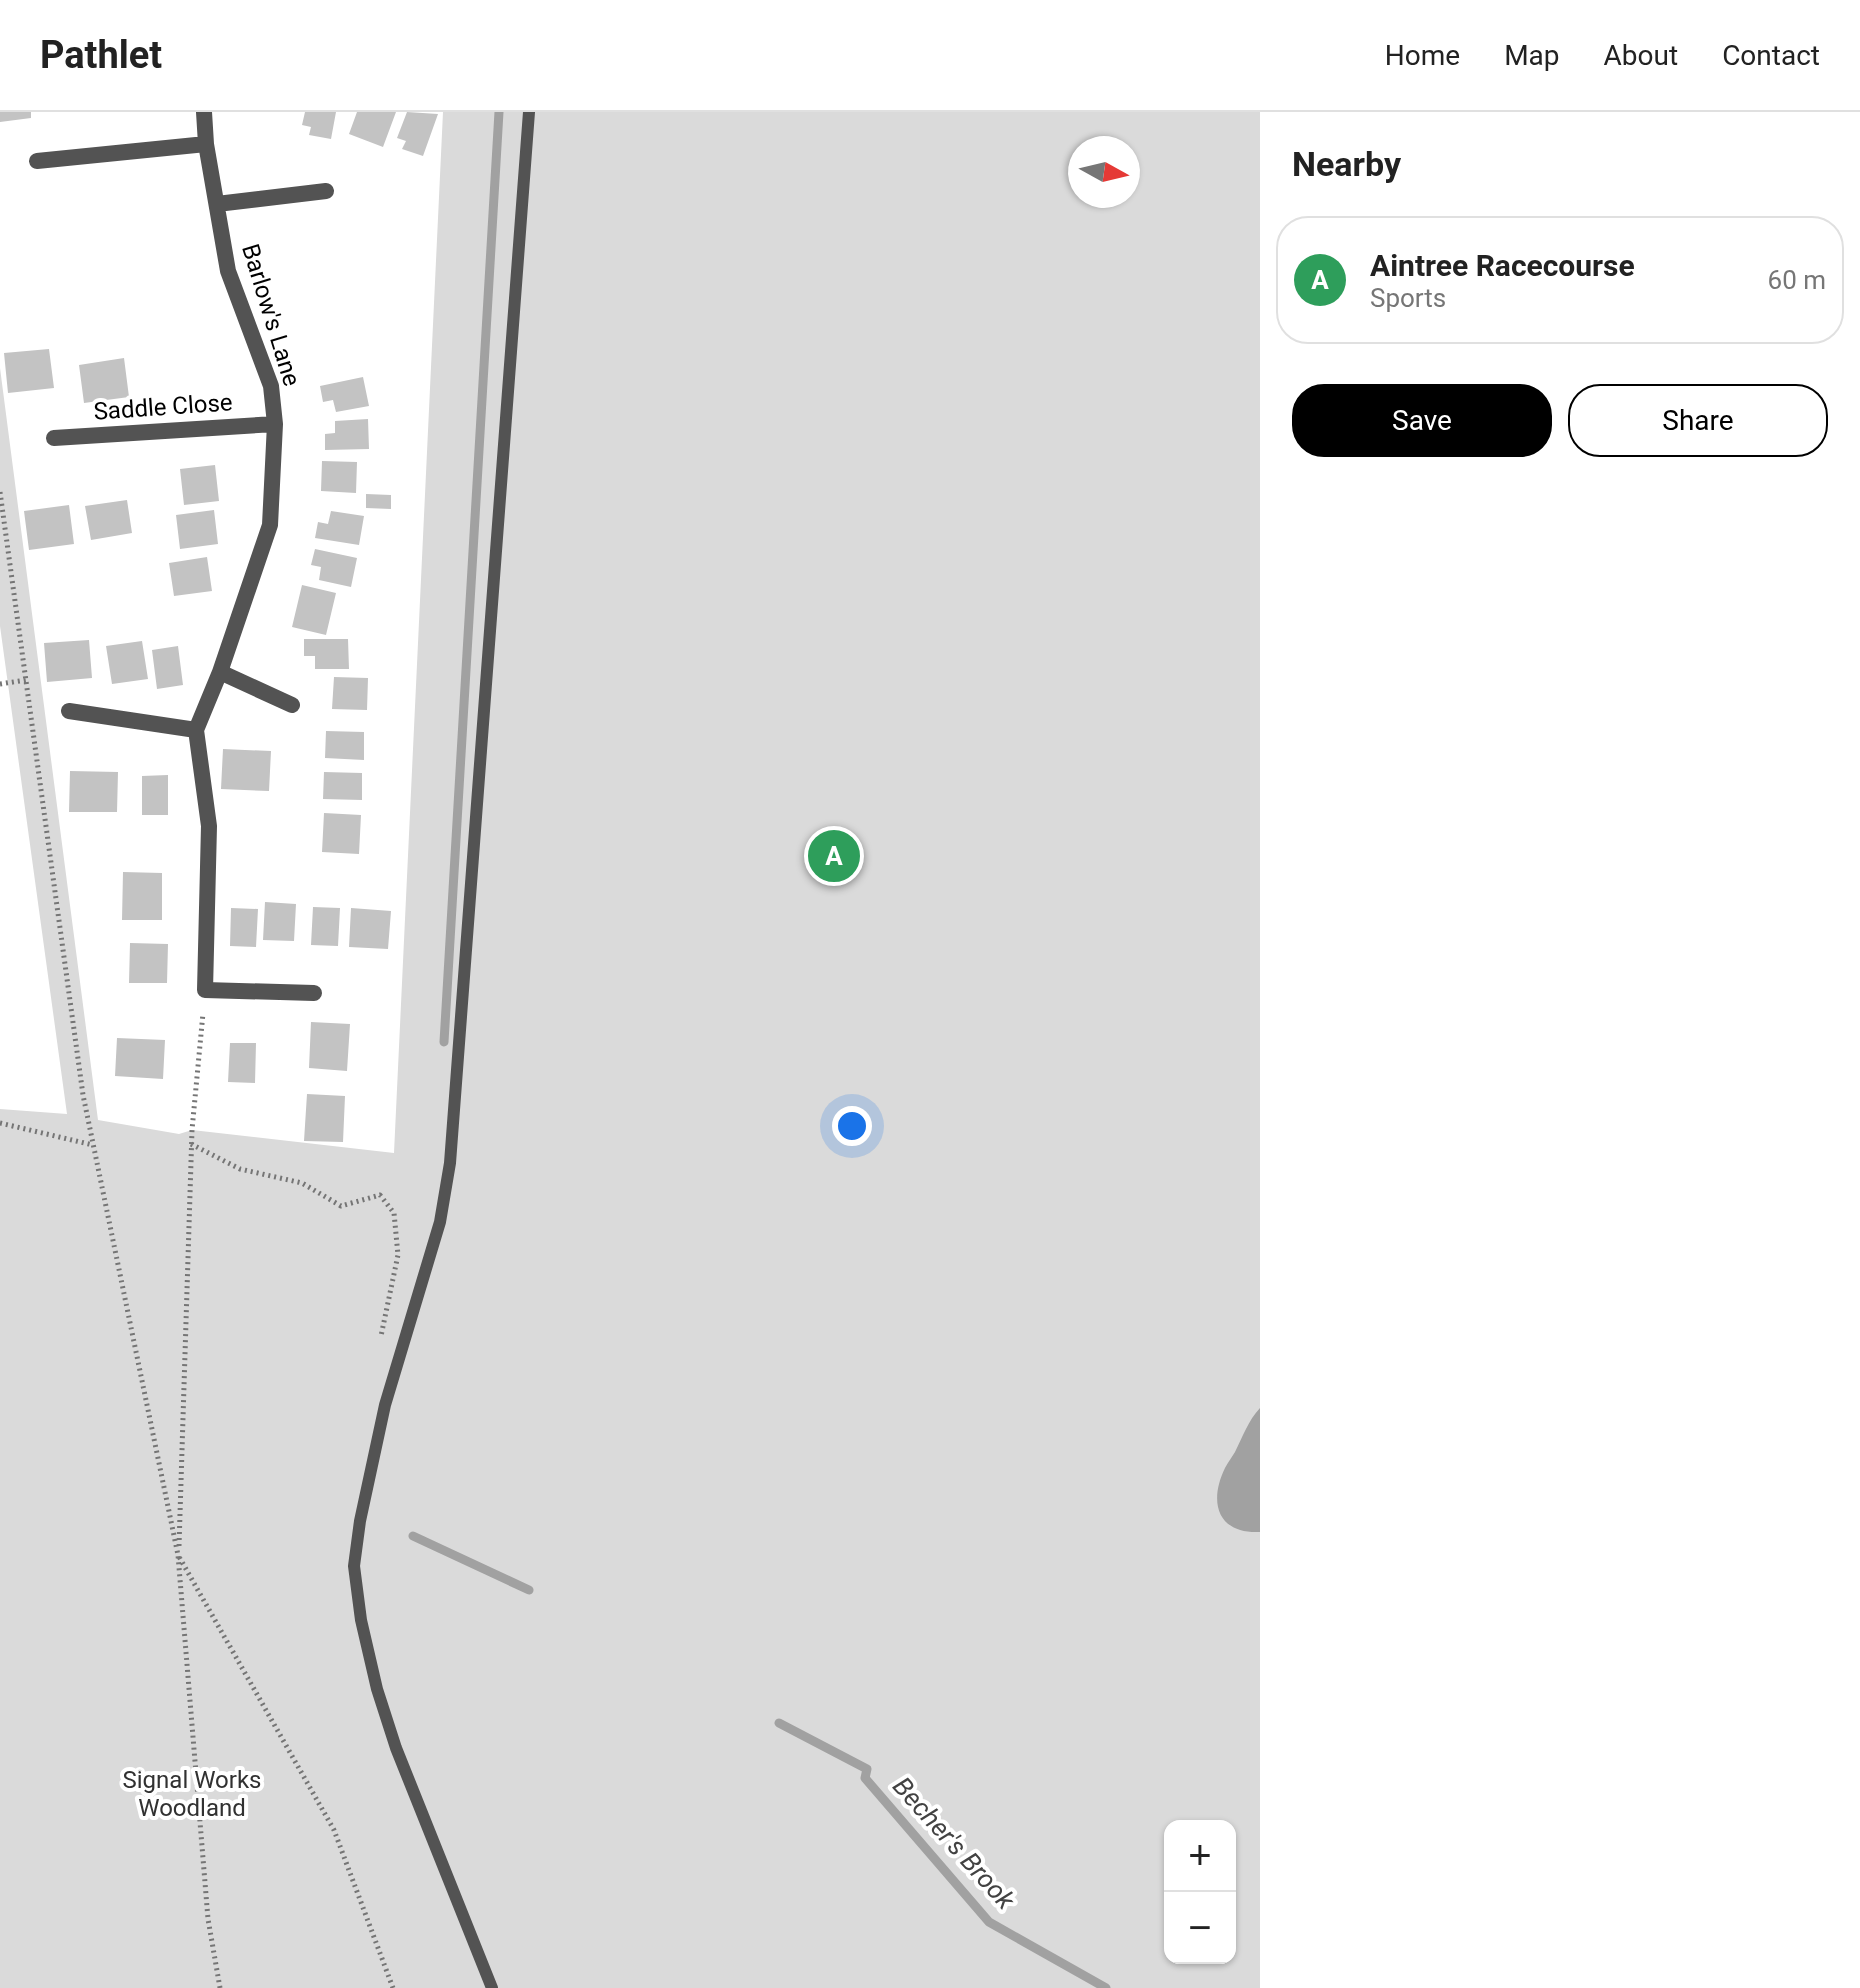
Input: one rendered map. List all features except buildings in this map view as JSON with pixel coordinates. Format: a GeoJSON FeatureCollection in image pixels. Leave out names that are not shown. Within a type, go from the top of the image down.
{"type":"FeatureCollection","features":[{"type":"Feature","properties":{"kind":"street","name":"Barlow's Lane"},"geometry":{"type":"LineString","coordinates":[[196,730],[220,672],[270,525],[275,424],[271,386],[228,271],[206,144],[204,112]]}},
{"type":"Feature","properties":{"kind":"street"},"geometry":{"type":"LineString","coordinates":[[37,161],[206,144]]}},
{"type":"Feature","properties":{"kind":"street"},"geometry":{"type":"LineString","coordinates":[[217,204],[326,191]]}},
{"type":"Feature","properties":{"kind":"street","name":"Saddle Close"},"geometry":{"type":"LineString","coordinates":[[54,438],[275,424]]}},
{"type":"Feature","properties":{"kind":"street"},"geometry":{"type":"LineString","coordinates":[[220,672],[292,705]]}},
{"type":"Feature","properties":{"kind":"street"},"geometry":{"type":"LineString","coordinates":[[69,711],[196,730],[209,826],[205,990],[314,993]]}},
{"type":"Feature","properties":{"kind":"lane"},"geometry":{"type":"LineString","coordinates":[[492,1988],[396,1748],[361,1620],[354,1566],[360,1521],[385,1405],[440,1222],[450,1163],[529,112]]}},
{"type":"Feature","properties":{"kind":"path"},"geometry":{"type":"LineString","coordinates":[[0,492],[83,1095],[178,1555],[334,1830],[393,1988]]}},
{"type":"Feature","properties":{"kind":"path"},"geometry":{"type":"LineString","coordinates":[[0,684],[26,680]]}},
{"type":"Feature","properties":{"kind":"path"},"geometry":{"type":"LineString","coordinates":[[205,990],[191,1144],[178,1555],[208,1919],[220,1988]]}},
{"type":"Feature","properties":{"kind":"path"},"geometry":{"type":"LineString","coordinates":[[0,1123],[93,1145]]}},
{"type":"Feature","properties":{"kind":"path"},"geometry":{"type":"LineString","coordinates":[[191,1144],[240,1169],[302,1183],[341,1206],[380,1195],[394,1213],[398,1255],[381,1340]]}},
{"type":"Feature","properties":{"kind":"green space","name":"Signal Works Woodland"},"geometry":{"type":"Polygon","coordinates":[[[443,112],[1260,112],[1260,1988],[0,1988],[0,1109],[67,1114],[0,626],[0,368],[98,1120],[179,1134],[192,1130],[394,1153],[443,112]]]}},
{"type":"Feature","properties":{"kind":"shaded area"},"geometry":{"type":"Polygon","coordinates":[[[1260,1408],[1260,1532],[1234,1528],[1226,1522],[1220,1514],[1217,1493],[1225,1468],[1260,1408]]]}},
{"type":"Feature","properties":{"kind":"waterway"},"geometry":{"type":"LineString","coordinates":[[444,1042],[499,112]]}},
{"type":"Feature","properties":{"kind":"waterway","name":"Becher's Brook"},"geometry":{"type":"LineString","coordinates":[[413,1536],[529,1590]]}},
{"type":"Feature","properties":{"kind":"waterway","name":"Becher's Brook"},"geometry":{"type":"LineString","coordinates":[[779,1723],[867,1769],[865,1778],[989,1922],[1106,1988]]}},
{"type":"Feature","properties":{"kind":"place","name":"Aintree Racecourse"},"geometry":{"type":"Point","coordinates":[834,856]}}]}
